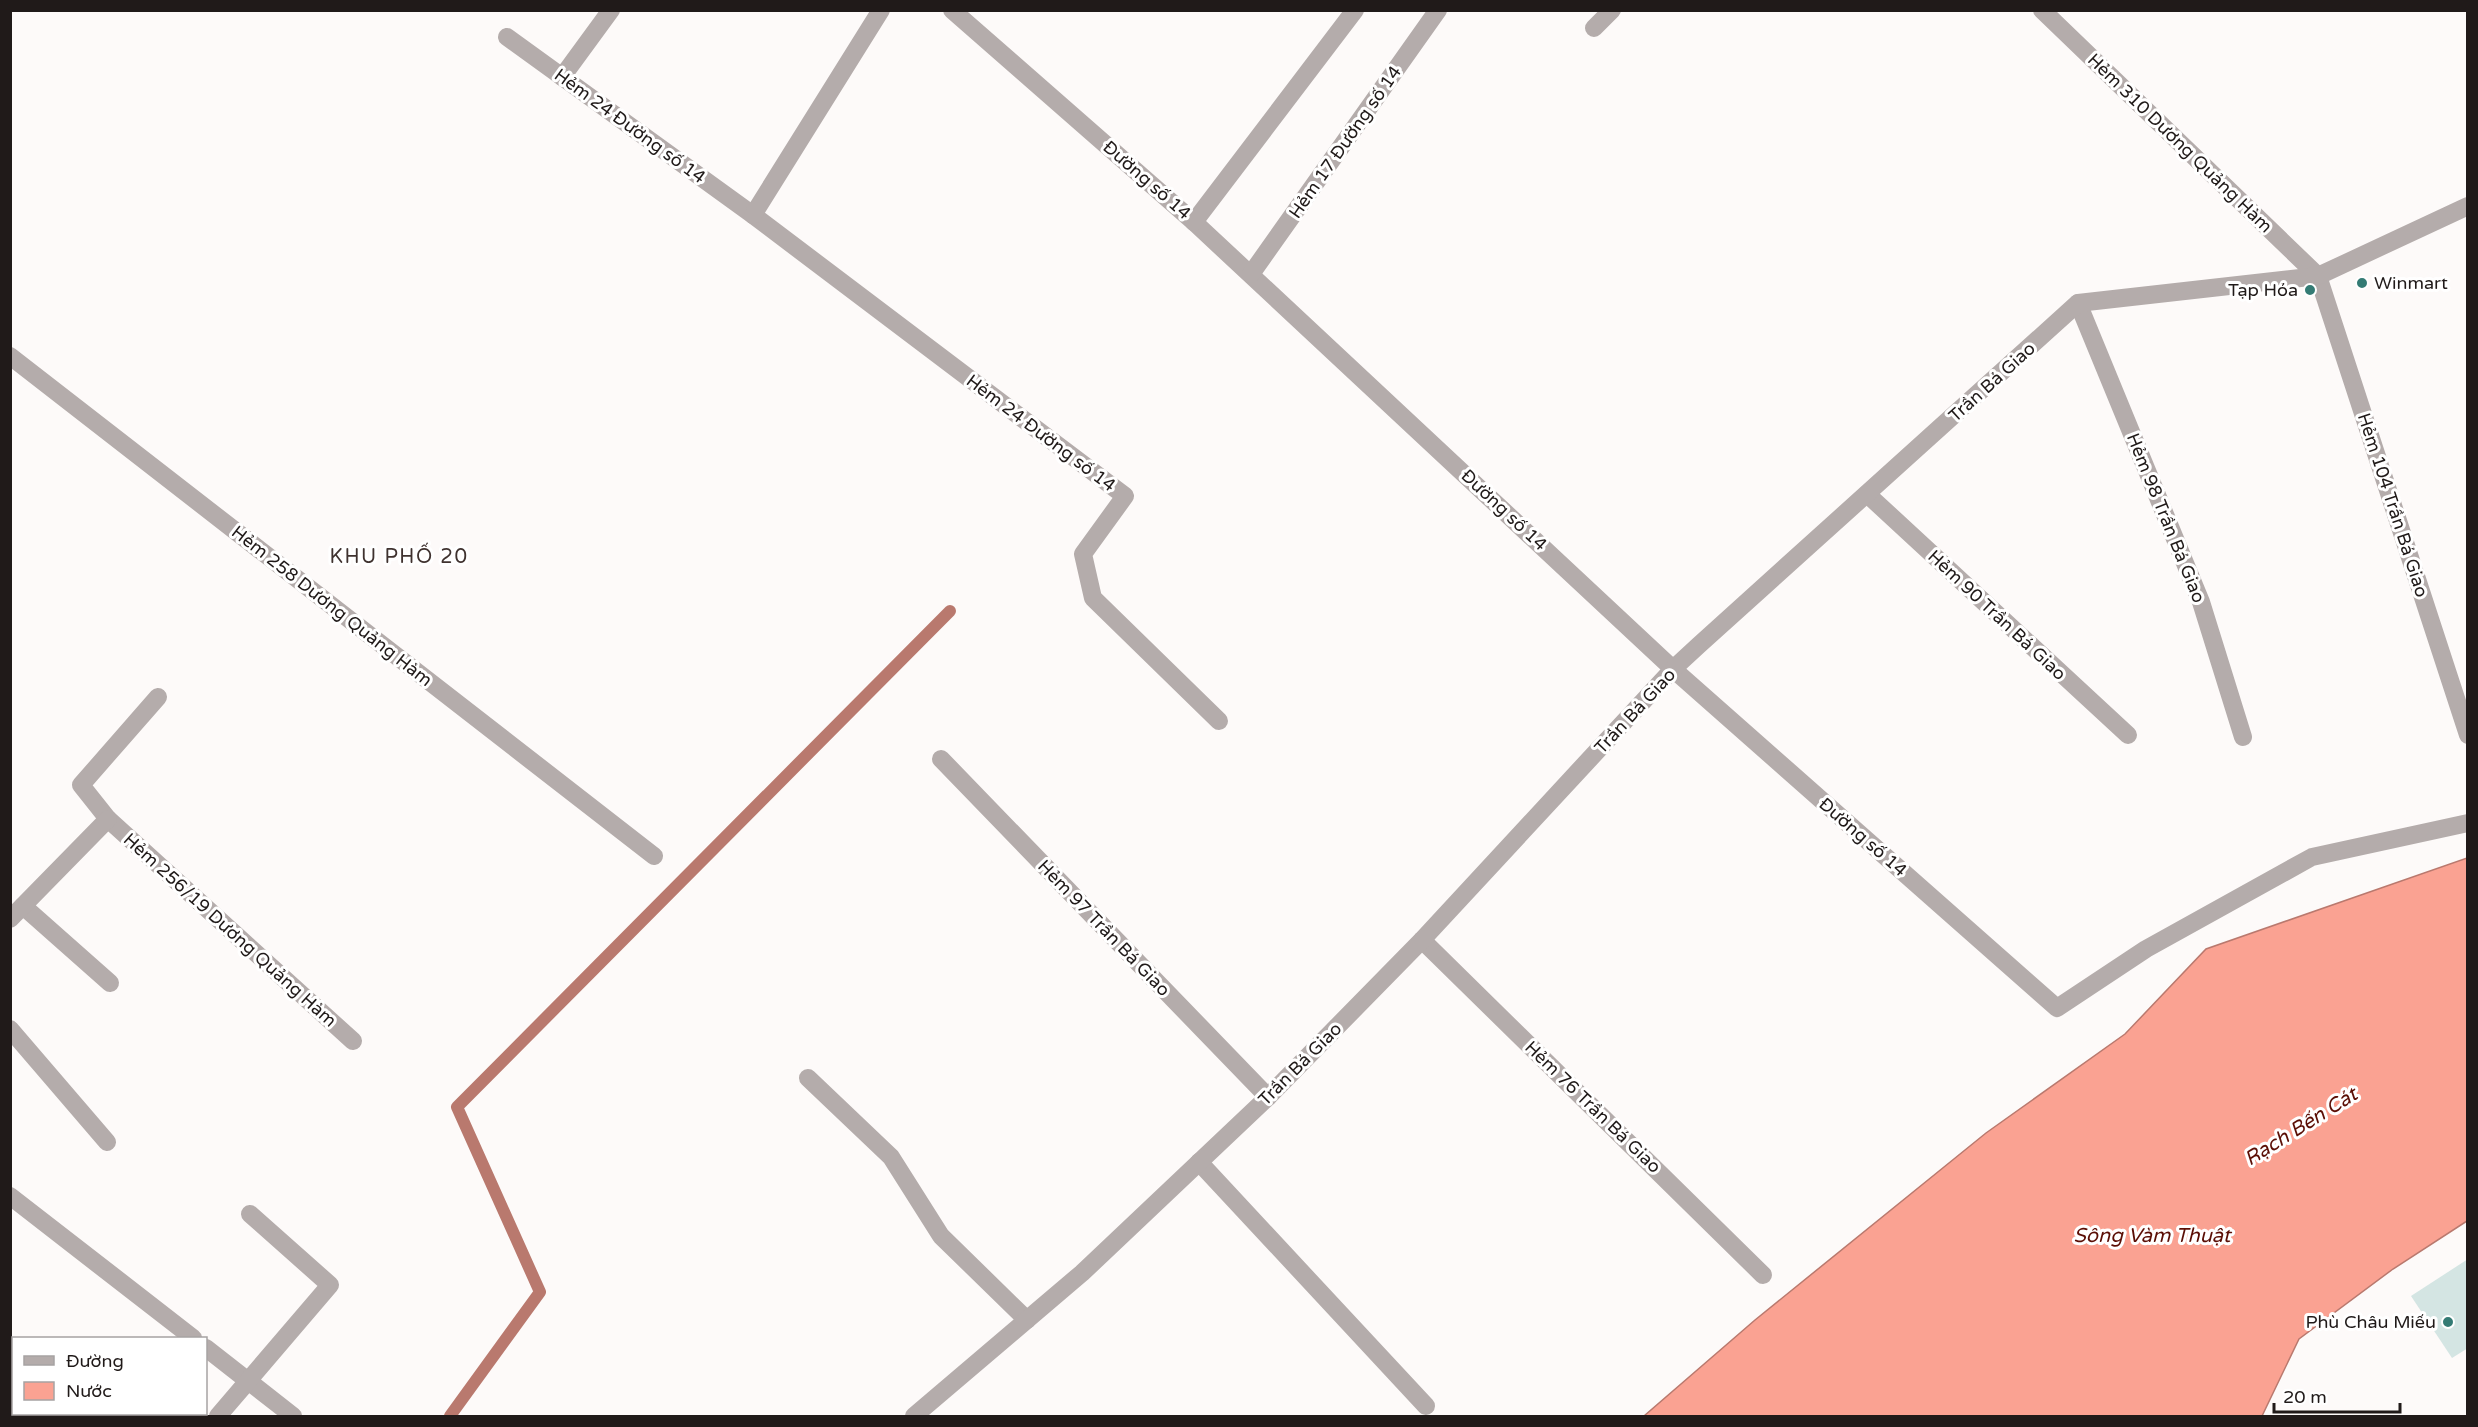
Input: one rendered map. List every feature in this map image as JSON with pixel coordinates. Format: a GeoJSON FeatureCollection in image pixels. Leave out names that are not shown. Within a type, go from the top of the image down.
{"type":"FeatureCollection","features":[{"type":"Feature","properties":{"kind":"street"},"geometry":{"type":"LineString","coordinates":[[562,77],[610,10]]}},
{"type":"Feature","properties":{"kind":"street"},"geometry":{"type":"LineString","coordinates":[[753,215],[881,10]]}},
{"type":"Feature","properties":{"kind":"street","name":"Đường số 14"},"geometry":{"type":"LineString","coordinates":[[952,10],[1251,274],[1674,669],[2057,1008],[2145,949],[2312,857],[2468,823]]}},
{"type":"Feature","properties":{"kind":"street"},"geometry":{"type":"LineString","coordinates":[[1194,222],[1355,10]]}},
{"type":"Feature","properties":{"kind":"street","name":"Hẻm 17 Đường số 14"},"geometry":{"type":"LineString","coordinates":[[1251,274],[1438,10]]}},
{"type":"Feature","properties":{"kind":"street"},"geometry":{"type":"LineString","coordinates":[[1594,28],[1612,10]]}},
{"type":"Feature","properties":{"kind":"street","name":"Hẻm 310 Dương Quảng Hàm"},"geometry":{"type":"LineString","coordinates":[[2042,10],[2318,276]]}},
{"type":"Feature","properties":{"kind":"street","name":"Hẻm 24 Đường số 14"},"geometry":{"type":"LineString","coordinates":[[507,37],[753,215],[1125,496],[1083,554],[1093,598],[1219,721]]}},
{"type":"Feature","properties":{"kind":"street"},"geometry":{"type":"LineString","coordinates":[[2078,303],[2318,276],[2468,206]]}},
{"type":"Feature","properties":{"kind":"street","name":"Hẻm 104 Trần Bá Giao"},"geometry":{"type":"LineString","coordinates":[[2318,276],[2468,735]]}},
{"type":"Feature","properties":{"kind":"street","name":"Trần Bá Giao"},"geometry":{"type":"LineString","coordinates":[[914,1416],[1082,1273],[1268,1097],[1422,940],[1674,669],[2078,303]]}},
{"type":"Feature","properties":{"kind":"street","name":"Hẻm 98 Trần Bá Giao"},"geometry":{"type":"LineString","coordinates":[[2078,303],[2201,602],[2243,737]]}},
{"type":"Feature","properties":{"kind":"street","name":"Hẻm 258 Dương Quảng Hàm"},"geometry":{"type":"LineString","coordinates":[[10,356],[654,855]]}},
{"type":"Feature","properties":{"kind":"street","name":"Hẻm 90 Trần Bá Giao"},"geometry":{"type":"LineString","coordinates":[[1867,494],[2128,735]]}},
{"type":"Feature","properties":{"kind":"street","name":"Hẻm 256/19 Dương Quảng Hàm"},"geometry":{"type":"LineString","coordinates":[[158,698],[81,785],[108,819],[353,1041]]}},
{"type":"Feature","properties":{"kind":"street","name":"Hẻm 97 Trần Bá Giao"},"geometry":{"type":"LineString","coordinates":[[941,759],[1268,1097]]}},
{"type":"Feature","properties":{"kind":"street","name":"Hẻm 256/19 Dương Quảng Hàm"},"geometry":{"type":"LineString","coordinates":[[17,912],[108,819]]}},
{"type":"Feature","properties":{"kind":"street"},"geometry":{"type":"LineString","coordinates":[[17,912],[110,983]]}},
{"type":"Feature","properties":{"kind":"street","name":"Hẻm 76 Trần Bá Giao"},"geometry":{"type":"LineString","coordinates":[[1422,940],[1764,1275]]}},
{"type":"Feature","properties":{"kind":"street"},"geometry":{"type":"LineString","coordinates":[[10,1029],[107,1142]]}},
{"type":"Feature","properties":{"kind":"street"},"geometry":{"type":"LineString","coordinates":[[808,1078],[891,1157],[941,1236],[1027,1320]]}},
{"type":"Feature","properties":{"kind":"street"},"geometry":{"type":"LineString","coordinates":[[1199,1162],[1426,1406]]}},
{"type":"Feature","properties":{"kind":"street"},"geometry":{"type":"LineString","coordinates":[[10,1196],[192,1337]]}},
{"type":"Feature","properties":{"kind":"street"},"geometry":{"type":"LineString","coordinates":[[218,1416],[330,1286],[250,1214]]}},
{"type":"Feature","properties":{"kind":"street"},"geometry":{"type":"LineString","coordinates":[[207,1349],[293,1416]]}},
{"type":"Feature","properties":{"kind":"water","name":"Sông Vàm Thuật"},"geometry":{"type":"Polygon","coordinates":[[[2467,858],[2467,1221],[2393,1269],[2299,1339],[2262,1416],[1644,1416],[1755,1320],[1986,1133],[2125,1034],[2206,949],[2467,858]]]}},
{"type":"Feature","properties":{"kind":"building","name":"Phù Châu Miếu"},"geometry":{"type":"Polygon","coordinates":[[[2468,1259],[2468,1348],[2452,1358],[2411,1296],[2468,1259]]]}},
{"type":"Feature","properties":{"kind":"waterway"},"geometry":{"type":"LineString","coordinates":[[450,1416],[540,1292],[457,1107],[950,611]]}},
{"type":"Feature","properties":{"kind":"place","name":"Winmart"},"geometry":{"type":"Point","coordinates":[2362,283]}},
{"type":"Feature","properties":{"kind":"place","name":"Tạp Hóa"},"geometry":{"type":"Point","coordinates":[2310,290]}},
{"type":"Feature","properties":{"kind":"place","name":"Phù Châu Miếu"},"geometry":{"type":"Point","coordinates":[2448,1322]}},
{"type":"Feature","properties":{"kind":"district","name":"KHU PHỐ 20"},"geometry":{"type":"Point","coordinates":[399,557]}},
{"type":"Feature","properties":{"kind":"water label","name":"Rạch Bến Cát"},"geometry":{"type":"Point","coordinates":[2301,1127]}}]}
